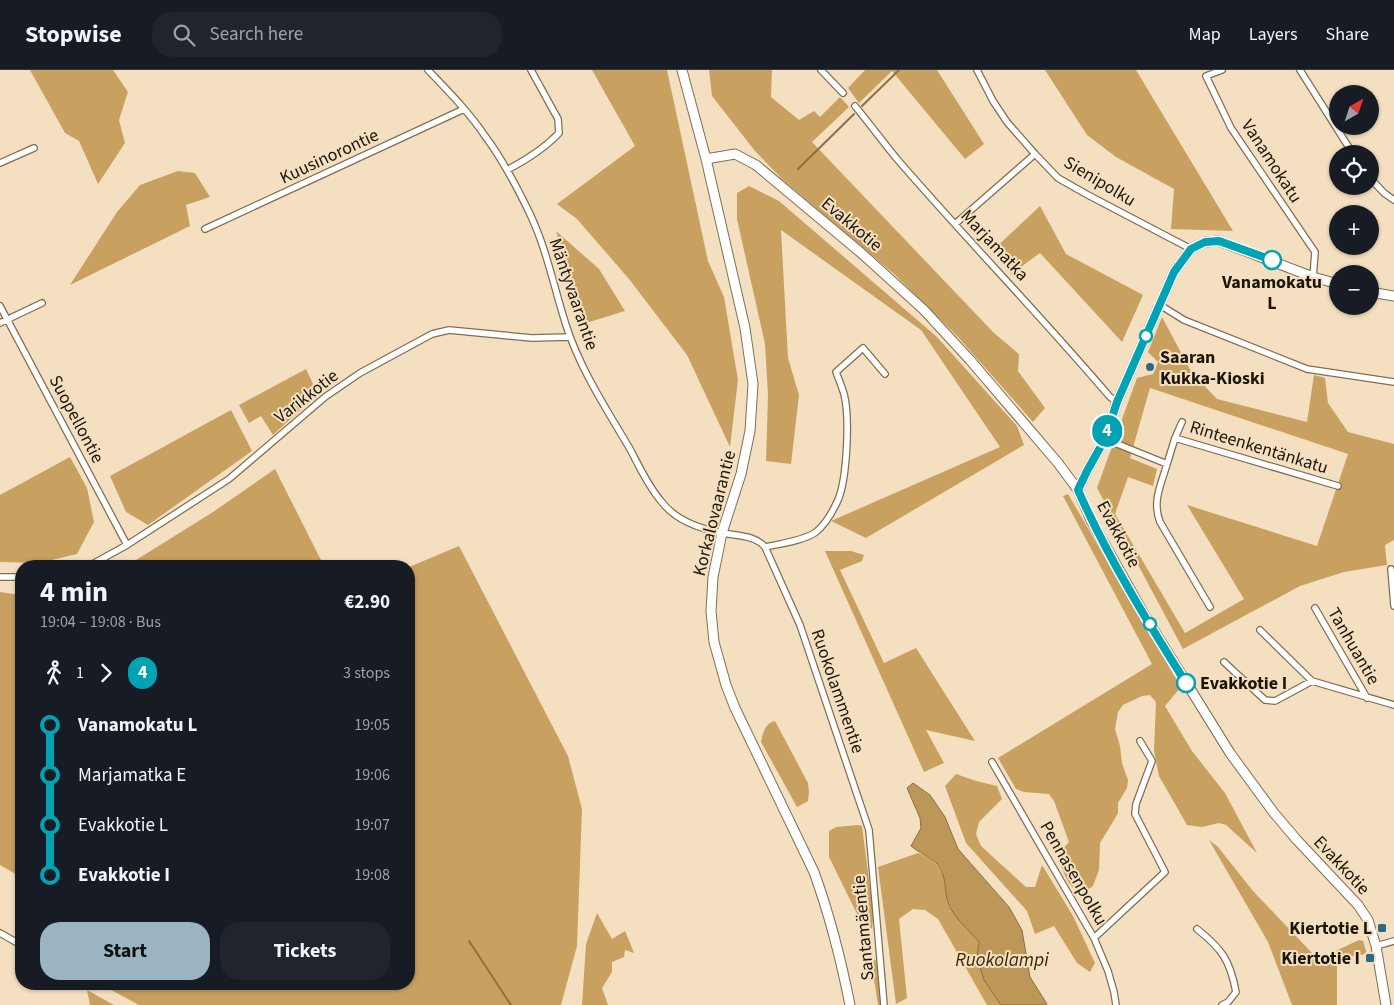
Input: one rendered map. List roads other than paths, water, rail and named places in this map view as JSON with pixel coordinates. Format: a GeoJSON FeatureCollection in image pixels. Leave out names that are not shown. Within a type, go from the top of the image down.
{"type":"FeatureCollection","features":[{"type":"Feature","properties":{"kind":"street","name":"Mäntyvaarantie"},"geometry":{"type":"LineString","coordinates":[[428,70],[485,135],[507,170],[531,215],[547,256],[570,337],[598,396],[660,501],[677,517],[700,527],[722,533],[742,535],[761,542],[765,546]]}},
{"type":"Feature","properties":{"kind":"street"},"geometry":{"type":"LineString","coordinates":[[507,170],[551,142],[559,133],[558,118],[531,70]]}},
{"type":"Feature","properties":{"kind":"street","name":"Korkalovaarantie"},"geometry":{"type":"LineString","coordinates":[[682,70],[706,160],[745,328],[753,384],[750,431],[741,474],[722,533],[713,577],[711,611],[714,642],[726,685],[735,708],[814,872],[841,957],[850,1005]]}},
{"type":"Feature","properties":{"kind":"street"},"geometry":{"type":"LineString","coordinates":[[821,70],[842,93]]}},
{"type":"Feature","properties":{"kind":"street","name":"Sienipolku"},"geometry":{"type":"LineString","coordinates":[[977,70],[993,101],[1007,122],[1058,178],[1191,249]]}},
{"type":"Feature","properties":{"kind":"street","name":"Vanamokatu"},"geometry":{"type":"LineString","coordinates":[[1222,70],[1206,76],[1231,128],[1315,252],[1314,277]]}},
{"type":"Feature","properties":{"kind":"street"},"geometry":{"type":"LineString","coordinates":[[1300,70],[1347,145]]}},
{"type":"Feature","properties":{"kind":"street","name":"Marjamatka"},"geometry":{"type":"LineString","coordinates":[[855,106],[890,150],[955,224],[1049,326],[1110,397],[1117,402]]}},
{"type":"Feature","properties":{"kind":"street","name":"Kuusinorontie"},"geometry":{"type":"LineString","coordinates":[[205,229],[464,109]]}},
{"type":"Feature","properties":{"kind":"street"},"geometry":{"type":"LineString","coordinates":[[0,163],[34,148]]}},
{"type":"Feature","properties":{"kind":"street","name":"Evakkotie"},"geometry":{"type":"LineString","coordinates":[[706,160],[735,154],[756,165],[860,252],[924,310],[963,352],[1058,463],[1078,490],[1091,520],[1145,616],[1230,753],[1274,813],[1358,905],[1368,920],[1376,946],[1386,1005]]}},
{"type":"Feature","properties":{"kind":"street"},"geometry":{"type":"LineString","coordinates":[[955,224],[1035,154]]}},
{"type":"Feature","properties":{"kind":"street"},"geometry":{"type":"LineString","coordinates":[[1379,188],[1394,200]]}},
{"type":"Feature","properties":{"kind":"street"},"geometry":{"type":"LineString","coordinates":[[1078,490],[1105,439],[1117,402],[1174,272],[1191,249],[1205,242],[1219,241],[1329,281]]}},
{"type":"Feature","properties":{"kind":"street"},"geometry":{"type":"LineString","coordinates":[[1379,294],[1394,296]]}},
{"type":"Feature","properties":{"kind":"street"},"geometry":{"type":"LineString","coordinates":[[0,323],[42,303]]}},
{"type":"Feature","properties":{"kind":"street"},"geometry":{"type":"LineString","coordinates":[[1160,305],[1184,320],[1308,369],[1394,382]]}},
{"type":"Feature","properties":{"kind":"street","name":"Suopellontie"},"geometry":{"type":"LineString","coordinates":[[0,306],[127,545]]}},
{"type":"Feature","properties":{"kind":"street","name":"Varikkotie"},"geometry":{"type":"LineString","coordinates":[[100,560],[127,545],[229,479],[325,397],[360,373],[432,334],[449,330],[532,338],[570,337]]}},
{"type":"Feature","properties":{"kind":"street"},"geometry":{"type":"LineString","coordinates":[[765,546],[815,533],[825,523],[838,499],[844,468],[847,418],[844,395],[836,372],[863,348],[885,374]]}},
{"type":"Feature","properties":{"kind":"street"},"geometry":{"type":"LineString","coordinates":[[1175,438],[1182,422]]}},
{"type":"Feature","properties":{"kind":"street","name":"Rinteenkentänkatu"},"geometry":{"type":"LineString","coordinates":[[1210,608],[1160,522],[1156,511],[1156,500],[1175,438],[1338,486]]}},
{"type":"Feature","properties":{"kind":"street"},"geometry":{"type":"LineString","coordinates":[[1105,439],[1167,464]]}},
{"type":"Feature","properties":{"kind":"street","name":"Ruokolammentie"},"geometry":{"type":"LineString","coordinates":[[765,546],[800,625],[863,809],[869,830],[871,849]]}},
{"type":"Feature","properties":{"kind":"street"},"geometry":{"type":"LineString","coordinates":[[1391,569],[1394,606]]}},
{"type":"Feature","properties":{"kind":"street"},"geometry":{"type":"LineString","coordinates":[[0,577],[15,577]]}},
{"type":"Feature","properties":{"kind":"street","name":"Tanhuantie"},"geometry":{"type":"LineString","coordinates":[[1315,608],[1367,698]]}},
{"type":"Feature","properties":{"kind":"street"},"geometry":{"type":"LineString","coordinates":[[1260,630],[1312,682],[1394,705]]}},
{"type":"Feature","properties":{"kind":"street"},"geometry":{"type":"LineString","coordinates":[[1224,662],[1265,700],[1275,701],[1312,682]]}},
{"type":"Feature","properties":{"kind":"street"},"geometry":{"type":"LineString","coordinates":[[1094,938],[1165,872],[1134,814],[1152,761],[1140,741]]}},
{"type":"Feature","properties":{"kind":"street","name":"Pennasenpolku"},"geometry":{"type":"LineString","coordinates":[[992,762],[1094,938],[1108,971],[1116,1005]]}},
{"type":"Feature","properties":{"kind":"street","name":"Santamäentie"},"geometry":{"type":"LineString","coordinates":[[871,849],[884,1005]]}},
{"type":"Feature","properties":{"kind":"street"},"geometry":{"type":"LineString","coordinates":[[1196,929],[1217,946],[1233,976],[1236,992],[1228,1002],[1222,1005]]}},
{"type":"Feature","properties":{"kind":"street"},"geometry":{"type":"LineString","coordinates":[[0,933],[15,942]]}},
{"type":"Feature","properties":{"kind":"street"},"geometry":{"type":"LineString","coordinates":[[1376,946],[1394,941]]}},
{"type":"Feature","properties":{"kind":"water","name":"Ruokolampi"},"geometry":{"type":"Polygon","coordinates":[[[913,783],[930,795],[945,817],[958,849],[1009,907],[1022,930],[1030,977],[1047,1004],[1001,1005],[984,980],[977,958],[979,942],[958,920],[952,910],[947,900],[943,874],[934,861],[911,846],[921,828],[920,818],[907,788],[913,783]]]}},
{"type":"Feature","properties":{"kind":"waterway"},"geometry":{"type":"LineString","coordinates":[[862,106],[899,70]]}},
{"type":"Feature","properties":{"kind":"waterway"},"geometry":{"type":"LineString","coordinates":[[798,169],[854,114]]}},
{"type":"Feature","properties":{"kind":"waterway"},"geometry":{"type":"LineString","coordinates":[[469,941],[511,1005]]}},
{"type":"Feature","properties":{"kind":"place","name":"Vanamokatu L"},"geometry":{"type":"Point","coordinates":[1272,260]}},
{"type":"Feature","properties":{"kind":"place","name":"Saaran Kukka-Kioski"},"geometry":{"type":"Point","coordinates":[1150,367]}},
{"type":"Feature","properties":{"kind":"place","name":"Evakkotie I"},"geometry":{"type":"Point","coordinates":[1186,683]}},
{"type":"Feature","properties":{"kind":"place","name":"Kiertotie L"},"geometry":{"type":"Point","coordinates":[1382,928]}},
{"type":"Feature","properties":{"kind":"place","name":"Kiertotie I"},"geometry":{"type":"Point","coordinates":[1370,958]}}]}
